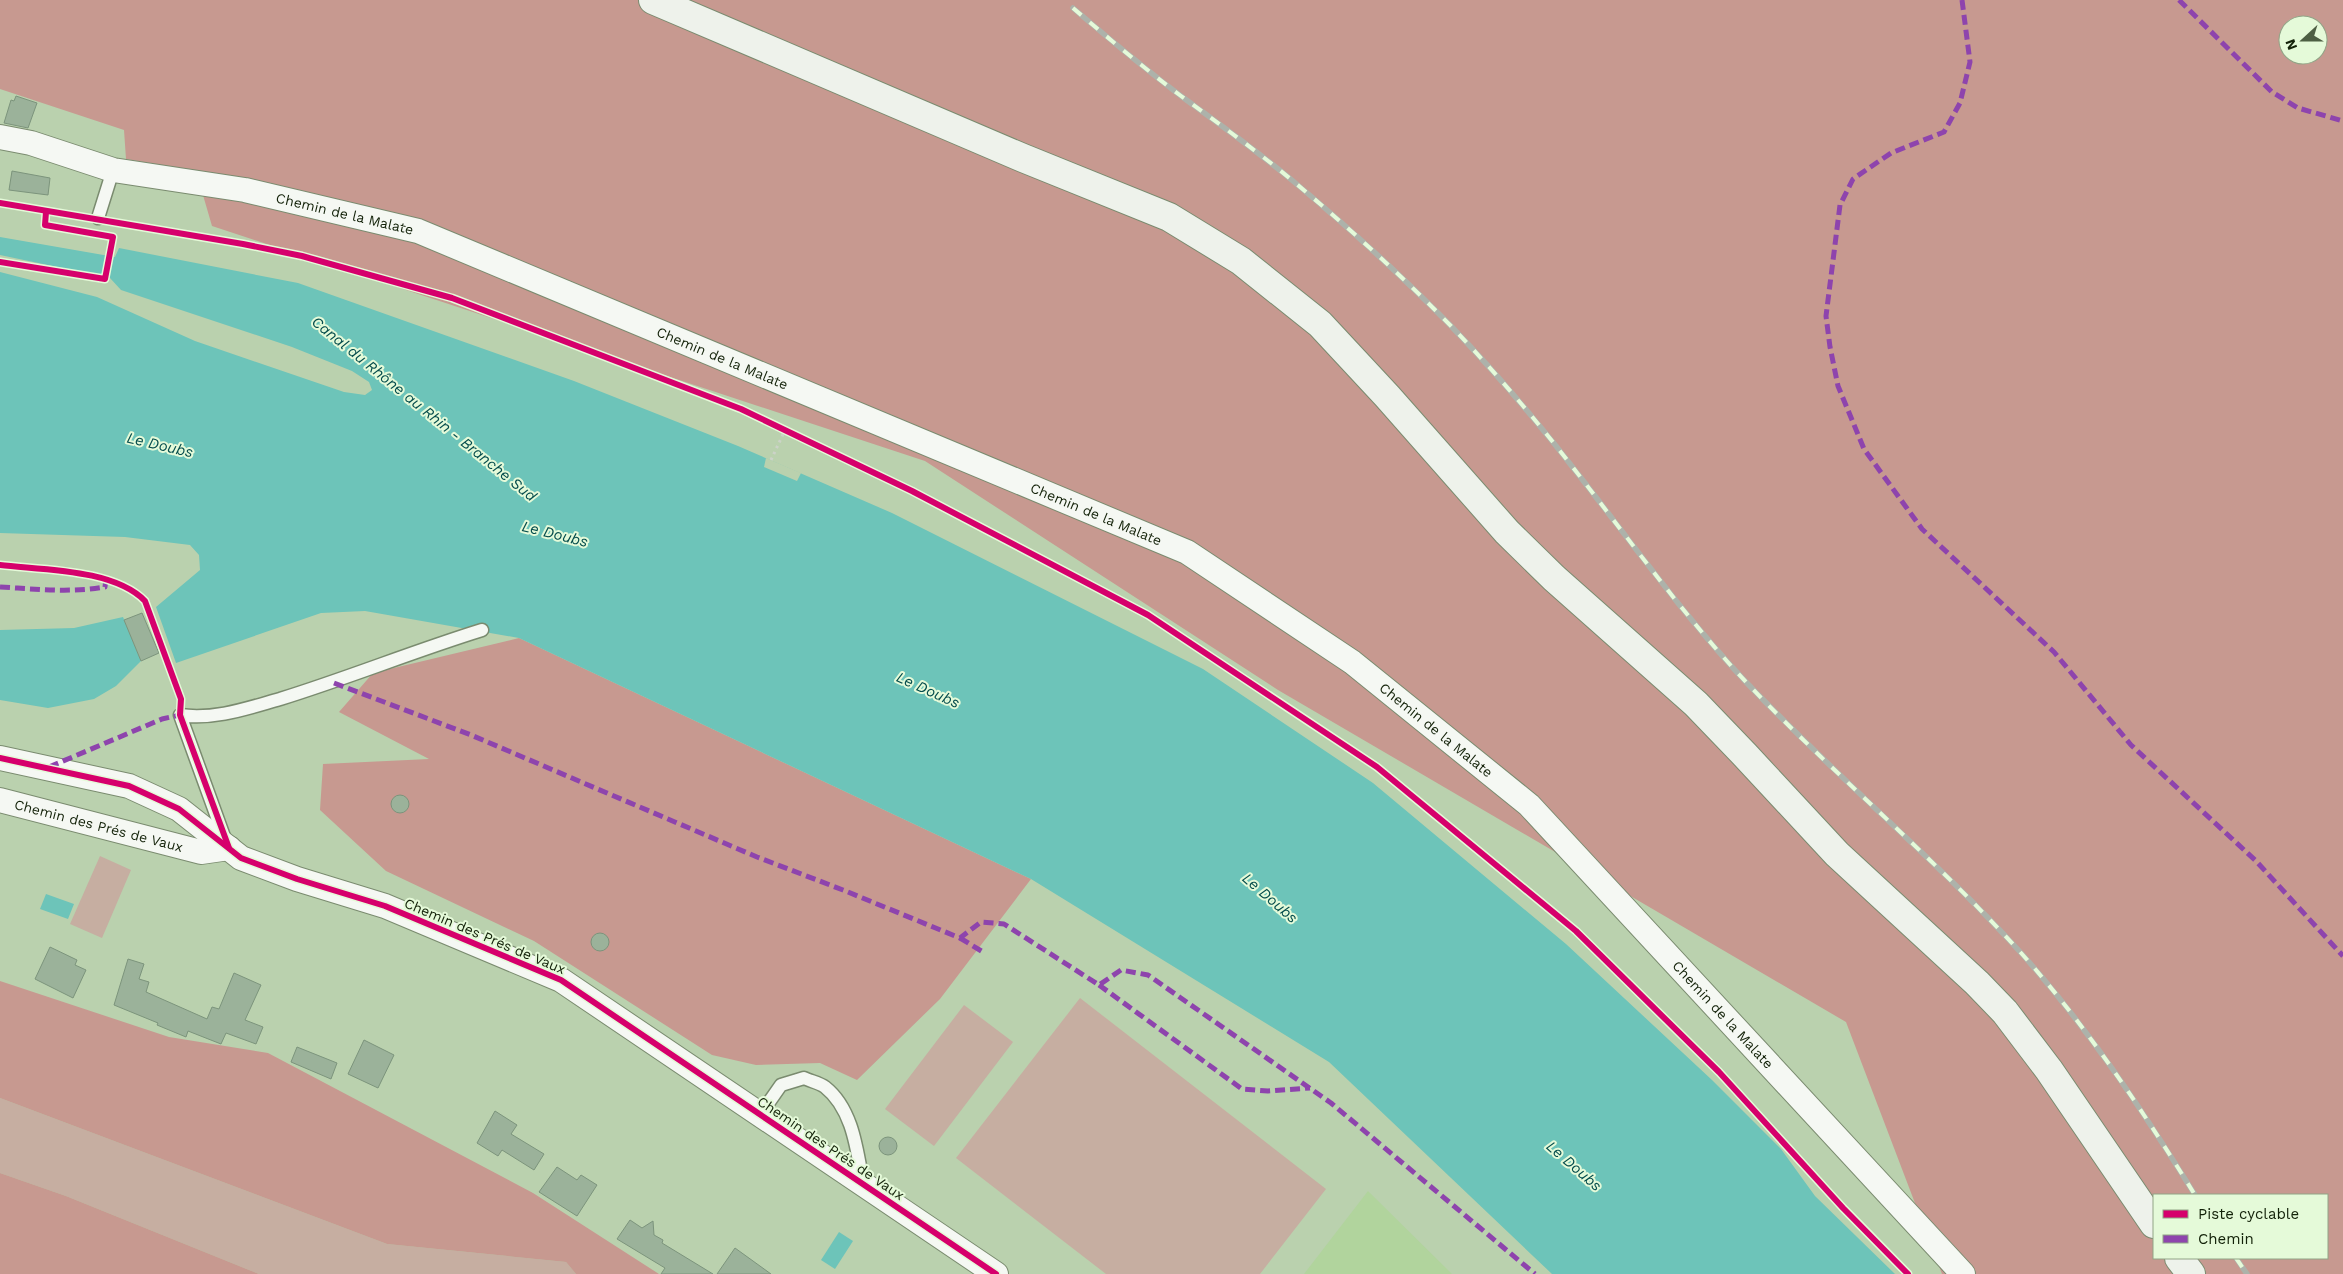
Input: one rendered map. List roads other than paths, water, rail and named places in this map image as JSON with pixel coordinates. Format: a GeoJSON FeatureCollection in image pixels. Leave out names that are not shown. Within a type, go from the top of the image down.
{"type":"FeatureCollection","features":[{"type":"Feature","properties":{"kind":"main road"},"geometry":{"type":"LineString","coordinates":[[653,0],[1023,158],[1169,217],[1241,260],[1320,324],[1387,396],[1507,532],[1554,578],[1696,704],[1837,854],[1970,976],[2005,1012],[2049,1070],[2153,1223]]}},
{"type":"Feature","properties":{"kind":"main road"},"geometry":{"type":"LineString","coordinates":[[2180,1259],[2191,1274]]}},
{"type":"Feature","properties":{"kind":"street","name":"Chemin de la Malate"},"geometry":{"type":"LineString","coordinates":[[0,136],[31,143],[113,170],[245,190],[418,231],[1187,552],[1352,662],[1529,805],[1963,1274]]}},
{"type":"Feature","properties":{"kind":"street","name":"Chemin des Prés de Vaux"},"geometry":{"type":"LineString","coordinates":[[0,758],[129,786],[179,809],[242,858],[297,879],[385,906],[561,980],[996,1274]]}},
{"type":"Feature","properties":{"kind":"street","name":"Chemin des Prés de Vaux"},"geometry":{"type":"LineString","coordinates":[[0,800],[200,852],[229,848]]}},
{"type":"Feature","properties":{"kind":"lane"},"geometry":{"type":"LineString","coordinates":[[98,218],[113,170]]}},
{"type":"Feature","properties":{"kind":"lane"},"geometry":{"type":"LineString","coordinates":[[229,848],[180,715],[198,718],[237,711],[334,682],[422,648],[482,630]]}},
{"type":"Feature","properties":{"kind":"lane"},"geometry":{"type":"LineString","coordinates":[[760,1115],[781,1085],[804,1078],[825,1086],[841,1104],[855,1138],[864,1186]]}},
{"type":"Feature","properties":{"kind":"water"},"geometry":{"type":"Polygon","coordinates":[[[0,237],[115,257],[119,248],[298,283],[574,381],[738,446],[892,513],[1203,669],[1373,783],[1566,944],[1712,1080],[1781,1149],[1815,1196],[1895,1274],[1552,1274],[1329,1062],[1031,879],[519,638],[365,611],[321,613],[176,663],[156,607],[200,570],[199,555],[190,545],[125,537],[0,533],[0,272],[97,297],[195,341],[344,392],[365,395],[372,390],[369,382],[352,371],[292,347],[121,290],[110,278],[0,255],[0,237]]]}},
{"type":"Feature","properties":{"kind":"water"},"geometry":{"type":"Polygon","coordinates":[[[123,617],[141,661],[116,686],[94,699],[48,708],[0,700],[0,630],[74,628],[123,617]]]}},
{"type":"Feature","properties":{"kind":"water"},"geometry":{"type":"Polygon","coordinates":[[[46,894],[74,904],[68,919],[40,909],[46,894]]]}},
{"type":"Feature","properties":{"kind":"water"},"geometry":{"type":"Polygon","coordinates":[[[839,1232],[853,1241],[835,1269],[821,1260],[839,1232]]]}},
{"type":"Feature","properties":{"kind":"railway"},"geometry":{"type":"LineString","coordinates":[[1073,8],[1153,75],[1266,159],[1314,198],[1394,270],[1469,345],[1553,442],[1663,584],[1724,658],[1814,751],[1955,884],[2046,982],[2114,1071],[2194,1194]]}},
{"type":"Feature","properties":{"kind":"railway"},"geometry":{"type":"LineString","coordinates":[[2237,1259],[2247,1274]]}},
{"type":"Feature","properties":{"kind":"water label","name":"Canal du Rhône au Rhin - Branche Sud"},"geometry":{"type":"Point","coordinates":[424,409]}},
{"type":"Feature","properties":{"kind":"water label","name":"Le Doubs"},"geometry":{"type":"Point","coordinates":[160,445]}},
{"type":"Feature","properties":{"kind":"water label","name":"Le Doubs"},"geometry":{"type":"Point","coordinates":[555,534]}},
{"type":"Feature","properties":{"kind":"water label","name":"Le Doubs"},"geometry":{"type":"Point","coordinates":[928,690]}},
{"type":"Feature","properties":{"kind":"water label","name":"Le Doubs"},"geometry":{"type":"Point","coordinates":[1270,898]}},
{"type":"Feature","properties":{"kind":"water label","name":"Le Doubs"},"geometry":{"type":"Point","coordinates":[1574,1166]}}]}
